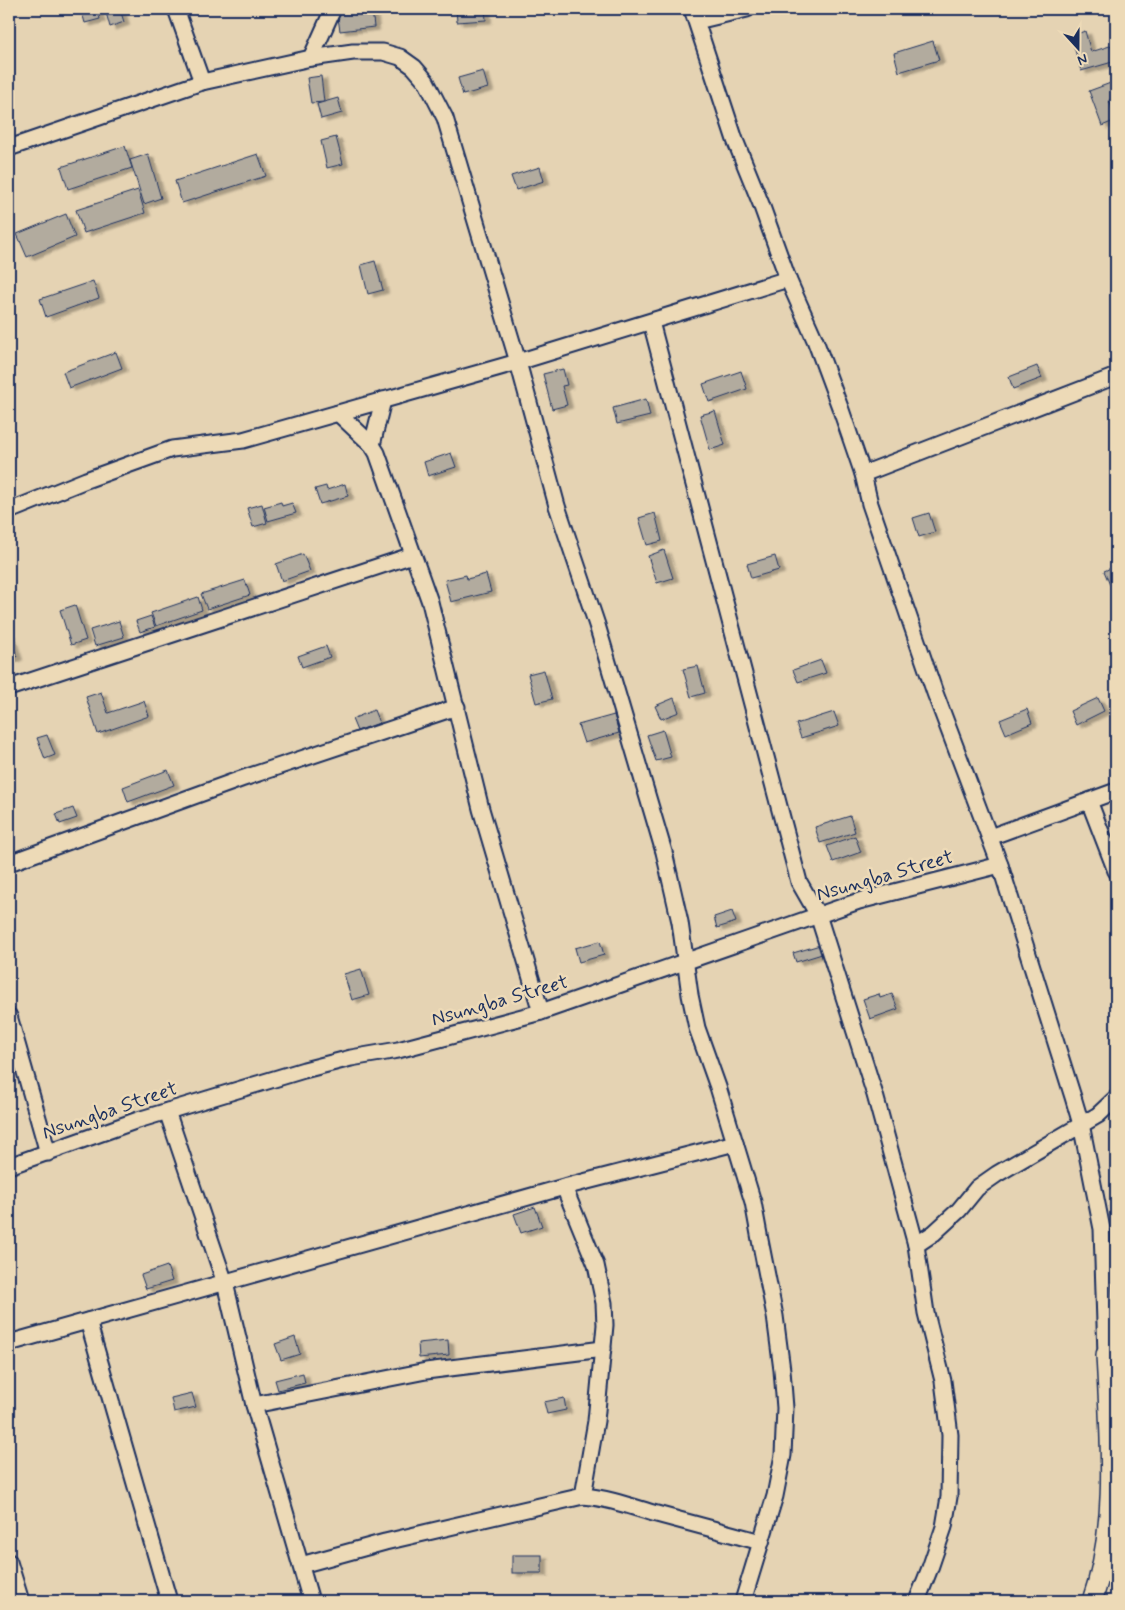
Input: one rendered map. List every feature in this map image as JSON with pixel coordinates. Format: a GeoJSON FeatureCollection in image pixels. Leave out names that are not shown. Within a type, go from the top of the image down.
{"type":"FeatureCollection","features":[{"type":"Feature","properties":{"kind":"street"},"geometry":{"type":"LineString","coordinates":[[176,9],[202,82]]}},
{"type":"Feature","properties":{"kind":"street"},"geometry":{"type":"LineString","coordinates":[[311,58],[333,9]]}},
{"type":"Feature","properties":{"kind":"street"},"geometry":{"type":"LineString","coordinates":[[747,9],[694,15],[730,124],[788,279],[815,340],[842,410],[863,474],[870,504],[935,693],[1000,865],[1045,1005],[1109,1226],[1111,1353],[1110,1499],[1105,1554],[1092,1601]]}},
{"type":"Feature","properties":{"kind":"street"},"geometry":{"type":"LineString","coordinates":[[9,148],[202,82],[311,58],[354,52],[382,52],[400,56],[414,67],[426,81],[444,118],[518,362],[557,506],[597,625],[664,852],[680,922],[690,995],[697,1028],[718,1087],[753,1202],[774,1307],[785,1408],[783,1455],[775,1496],[743,1601]]}},
{"type":"Feature","properties":{"kind":"street"},"geometry":{"type":"LineString","coordinates":[[9,511],[86,480],[172,449],[243,440],[518,362],[788,279]]}},
{"type":"Feature","properties":{"kind":"street"},"geometry":{"type":"LineString","coordinates":[[651,322],[799,882],[818,915],[875,1095],[916,1245],[926,1313],[942,1382],[950,1435],[949,1497],[944,1527],[917,1601]]}},
{"type":"Feature","properties":{"kind":"street"},"geometry":{"type":"LineString","coordinates":[[863,474],[1116,376]]}},
{"type":"Feature","properties":{"kind":"street"},"geometry":{"type":"LineString","coordinates":[[372,444],[383,400]]}},
{"type":"Feature","properties":{"kind":"street"},"geometry":{"type":"LineString","coordinates":[[338,413],[372,444],[377,453],[430,602],[481,809],[541,1012]]}},
{"type":"Feature","properties":{"kind":"street"},"geometry":{"type":"LineString","coordinates":[[9,688],[414,555]]}},
{"type":"Feature","properties":{"kind":"street"},"geometry":{"type":"LineString","coordinates":[[9,862],[241,779],[457,706]]}},
{"type":"Feature","properties":{"kind":"street"},"geometry":{"type":"LineString","coordinates":[[990,837],[1116,791]]}},
{"type":"Feature","properties":{"kind":"street"},"geometry":{"type":"LineString","coordinates":[[1089,801],[1116,871]]}},
{"type":"Feature","properties":{"kind":"street","name":"Nsungba Street"},"geometry":{"type":"LineString","coordinates":[[9,1166],[138,1120],[304,1070],[352,1058],[398,1050],[541,1012],[818,915],[859,902],[1000,865]]}},
{"type":"Feature","properties":{"kind":"street"},"geometry":{"type":"LineString","coordinates":[[9,1016],[48,1153]]}},
{"type":"Feature","properties":{"kind":"street"},"geometry":{"type":"LineString","coordinates":[[916,1245],[934,1233],[959,1210],[977,1188],[997,1174],[1098,1115],[1116,1098]]}},
{"type":"Feature","properties":{"kind":"street"},"geometry":{"type":"LineString","coordinates":[[167,1112],[225,1283],[254,1405],[311,1601]]}},
{"type":"Feature","properties":{"kind":"street"},"geometry":{"type":"LineString","coordinates":[[9,1343],[564,1187],[735,1143]]}},
{"type":"Feature","properties":{"kind":"street"},"geometry":{"type":"LineString","coordinates":[[564,1187],[596,1265],[605,1325],[596,1421],[582,1496]]}},
{"type":"Feature","properties":{"kind":"street"},"geometry":{"type":"LineString","coordinates":[[88,1321],[168,1601]]}},
{"type":"Feature","properties":{"kind":"street"},"geometry":{"type":"LineString","coordinates":[[254,1405],[426,1371],[603,1350]]}},
{"type":"Feature","properties":{"kind":"street"},"geometry":{"type":"LineString","coordinates":[[301,1565],[385,1542],[582,1496],[620,1502],[652,1513],[761,1542]]}},
{"type":"Feature","properties":{"kind":"street"},"geometry":{"type":"LineString","coordinates":[[9,1562],[22,1601]]}},
{"type":"Feature","properties":{"kind":"building"},"geometry":{"type":"Polygon","coordinates":[[[81,9],[97,9],[100,19],[85,23],[81,9]]]}},
{"type":"Feature","properties":{"kind":"building"},"geometry":{"type":"Polygon","coordinates":[[[105,9],[120,9],[124,22],[110,27],[105,9]]]}},
{"type":"Feature","properties":{"kind":"building"},"geometry":{"type":"Polygon","coordinates":[[[372,9],[374,27],[340,31],[337,11],[372,9]]]}},
{"type":"Feature","properties":{"kind":"building"},"geometry":{"type":"Polygon","coordinates":[[[456,9],[485,9],[486,20],[457,22],[456,9]]]}},
{"type":"Feature","properties":{"kind":"building"},"geometry":{"type":"Polygon","coordinates":[[[1085,31],[1091,52],[1116,44],[1116,61],[1081,71],[1071,36],[1085,31]]]}},
{"type":"Feature","properties":{"kind":"building"},"geometry":{"type":"Polygon","coordinates":[[[933,41],[939,60],[899,72],[894,53],[933,41]]]}},
{"type":"Feature","properties":{"kind":"building"},"geometry":{"type":"Polygon","coordinates":[[[483,71],[488,88],[463,95],[458,78],[483,71]]]}},
{"type":"Feature","properties":{"kind":"building"},"geometry":{"type":"Polygon","coordinates":[[[321,76],[324,102],[311,103],[307,78],[321,76]]]}},
{"type":"Feature","properties":{"kind":"building"},"geometry":{"type":"Polygon","coordinates":[[[1116,81],[1116,97],[1109,100],[1116,120],[1102,126],[1089,91],[1116,81]]]}},
{"type":"Feature","properties":{"kind":"building"},"geometry":{"type":"Polygon","coordinates":[[[338,98],[342,113],[321,119],[317,104],[338,98]]]}},
{"type":"Feature","properties":{"kind":"building"},"geometry":{"type":"Polygon","coordinates":[[[336,137],[343,164],[327,168],[321,141],[336,137]]]}},
{"type":"Feature","properties":{"kind":"building"},"geometry":{"type":"Polygon","coordinates":[[[125,146],[132,168],[68,189],[61,167],[125,146]]]}},
{"type":"Feature","properties":{"kind":"building"},"geometry":{"type":"Polygon","coordinates":[[[148,154],[161,198],[144,204],[130,160],[148,154]]]}},
{"type":"Feature","properties":{"kind":"building"},"geometry":{"type":"Polygon","coordinates":[[[258,154],[266,176],[182,203],[175,181],[258,154]]]}},
{"type":"Feature","properties":{"kind":"building"},"geometry":{"type":"Polygon","coordinates":[[[540,167],[544,181],[516,190],[511,176],[540,167]]]}},
{"type":"Feature","properties":{"kind":"building"},"geometry":{"type":"Polygon","coordinates":[[[138,190],[145,213],[84,233],[76,210],[138,190]]]}},
{"type":"Feature","properties":{"kind":"building"},"geometry":{"type":"Polygon","coordinates":[[[66,214],[75,237],[27,257],[17,234],[66,214]]]}},
{"type":"Feature","properties":{"kind":"building"},"geometry":{"type":"Polygon","coordinates":[[[375,261],[383,290],[368,294],[361,265],[375,261]]]}},
{"type":"Feature","properties":{"kind":"building"},"geometry":{"type":"Polygon","coordinates":[[[93,281],[99,298],[46,317],[40,299],[93,281]]]}},
{"type":"Feature","properties":{"kind":"building"},"geometry":{"type":"Polygon","coordinates":[[[116,352],[122,368],[69,388],[63,372],[116,352]]]}},
{"type":"Feature","properties":{"kind":"building"},"geometry":{"type":"Polygon","coordinates":[[[1037,366],[1042,378],[1013,389],[1009,377],[1037,366]]]}},
{"type":"Feature","properties":{"kind":"building"},"geometry":{"type":"Polygon","coordinates":[[[563,369],[567,385],[562,386],[567,405],[552,409],[543,374],[563,369]]]}},
{"type":"Feature","properties":{"kind":"building"},"geometry":{"type":"Polygon","coordinates":[[[741,371],[747,389],[709,402],[703,384],[741,371]]]}},
{"type":"Feature","properties":{"kind":"building"},"geometry":{"type":"Polygon","coordinates":[[[646,399],[650,416],[617,424],[613,408],[646,399]]]}},
{"type":"Feature","properties":{"kind":"building"},"geometry":{"type":"Polygon","coordinates":[[[715,411],[725,445],[710,450],[700,415],[715,411]]]}},
{"type":"Feature","properties":{"kind":"building"},"geometry":{"type":"Polygon","coordinates":[[[451,453],[456,467],[428,476],[424,462],[451,453]]]}},
{"type":"Feature","properties":{"kind":"building"},"geometry":{"type":"Polygon","coordinates":[[[345,484],[348,496],[320,504],[315,489],[326,486],[327,490],[345,484]]]}},
{"type":"Feature","properties":{"kind":"building"},"geometry":{"type":"Polygon","coordinates":[[[281,502],[282,506],[292,503],[296,513],[268,521],[264,507],[281,502]]]}},
{"type":"Feature","properties":{"kind":"building"},"geometry":{"type":"Polygon","coordinates":[[[262,504],[267,523],[253,527],[247,508],[262,504]]]}},
{"type":"Feature","properties":{"kind":"building"},"geometry":{"type":"Polygon","coordinates":[[[655,513],[662,541],[647,545],[639,518],[655,513]]]}},
{"type":"Feature","properties":{"kind":"building"},"geometry":{"type":"Polygon","coordinates":[[[929,513],[935,532],[919,537],[913,518],[929,513]]]}},
{"type":"Feature","properties":{"kind":"building"},"geometry":{"type":"Polygon","coordinates":[[[664,550],[673,578],[657,583],[648,556],[664,550]]]}},
{"type":"Feature","properties":{"kind":"building"},"geometry":{"type":"Polygon","coordinates":[[[303,554],[310,571],[282,581],[276,564],[303,554]]]}},
{"type":"Feature","properties":{"kind":"building"},"geometry":{"type":"Polygon","coordinates":[[[775,556],[779,570],[751,578],[747,564],[775,556]]]}},
{"type":"Feature","properties":{"kind":"building"},"geometry":{"type":"Polygon","coordinates":[[[1116,566],[1116,582],[1110,585],[1104,571],[1116,566]]]}},
{"type":"Feature","properties":{"kind":"building"},"geometry":{"type":"Polygon","coordinates":[[[486,574],[491,592],[451,602],[445,580],[466,575],[467,579],[486,574]]]}},
{"type":"Feature","properties":{"kind":"building"},"geometry":{"type":"Polygon","coordinates":[[[245,580],[250,595],[207,609],[201,594],[245,580]]]}},
{"type":"Feature","properties":{"kind":"building"},"geometry":{"type":"Polygon","coordinates":[[[198,597],[202,610],[156,626],[151,613],[198,597]]]}},
{"type":"Feature","properties":{"kind":"building"},"geometry":{"type":"Polygon","coordinates":[[[75,605],[86,640],[71,645],[60,610],[75,605]]]}},
{"type":"Feature","properties":{"kind":"building"},"geometry":{"type":"Polygon","coordinates":[[[151,616],[155,627],[140,632],[136,621],[151,616]]]}},
{"type":"Feature","properties":{"kind":"building"},"geometry":{"type":"Polygon","coordinates":[[[119,621],[124,637],[95,646],[90,630],[119,621]]]}},
{"type":"Feature","properties":{"kind":"building"},"geometry":{"type":"Polygon","coordinates":[[[9,633],[17,657],[9,660],[9,633]]]}},
{"type":"Feature","properties":{"kind":"building"},"geometry":{"type":"Polygon","coordinates":[[[326,646],[330,657],[302,667],[298,656],[326,646]]]}},
{"type":"Feature","properties":{"kind":"building"},"geometry":{"type":"Polygon","coordinates":[[[821,660],[826,673],[798,682],[793,670],[821,660]]]}},
{"type":"Feature","properties":{"kind":"building"},"geometry":{"type":"Polygon","coordinates":[[[698,666],[705,693],[691,697],[683,669],[698,666]]]}},
{"type":"Feature","properties":{"kind":"building"},"geometry":{"type":"Polygon","coordinates":[[[544,670],[552,699],[536,703],[528,674],[544,670]]]}},
{"type":"Feature","properties":{"kind":"building"},"geometry":{"type":"Polygon","coordinates":[[[101,692],[108,713],[144,701],[149,716],[98,734],[86,697],[101,692]]]}},
{"type":"Feature","properties":{"kind":"building"},"geometry":{"type":"Polygon","coordinates":[[[674,698],[679,712],[661,719],[655,706],[674,698]]]}},
{"type":"Feature","properties":{"kind":"building"},"geometry":{"type":"Polygon","coordinates":[[[1098,698],[1104,711],[1076,725],[1070,711],[1098,698]]]}},
{"type":"Feature","properties":{"kind":"building"},"geometry":{"type":"Polygon","coordinates":[[[1027,709],[1032,723],[1006,734],[1000,720],[1027,709]]]}},
{"type":"Feature","properties":{"kind":"building"},"geometry":{"type":"Polygon","coordinates":[[[374,710],[379,723],[357,731],[352,719],[374,710]]]}},
{"type":"Feature","properties":{"kind":"building"},"geometry":{"type":"Polygon","coordinates":[[[834,712],[839,726],[801,738],[796,724],[834,712]]]}},
{"type":"Feature","properties":{"kind":"building"},"geometry":{"type":"Polygon","coordinates":[[[614,715],[619,733],[584,743],[578,725],[614,715]]]}},
{"type":"Feature","properties":{"kind":"building"},"geometry":{"type":"Polygon","coordinates":[[[663,730],[671,757],[656,761],[647,735],[663,730]]]}},
{"type":"Feature","properties":{"kind":"building"},"geometry":{"type":"Polygon","coordinates":[[[47,735],[55,755],[45,759],[37,738],[47,735]]]}},
{"type":"Feature","properties":{"kind":"building"},"geometry":{"type":"Polygon","coordinates":[[[168,770],[174,785],[128,802],[123,787],[168,770]]]}},
{"type":"Feature","properties":{"kind":"building"},"geometry":{"type":"Polygon","coordinates":[[[73,808],[77,818],[60,824],[56,814],[73,808]]]}},
{"type":"Feature","properties":{"kind":"building"},"geometry":{"type":"Polygon","coordinates":[[[850,816],[855,832],[820,843],[815,827],[850,816]]]}},
{"type":"Feature","properties":{"kind":"building"},"geometry":{"type":"Polygon","coordinates":[[[855,836],[861,852],[833,862],[827,846],[855,836]]]}},
{"type":"Feature","properties":{"kind":"building"},"geometry":{"type":"Polygon","coordinates":[[[732,911],[736,922],[717,928],[714,917],[732,911]]]}},
{"type":"Feature","properties":{"kind":"building"},"geometry":{"type":"Polygon","coordinates":[[[600,941],[604,955],[579,962],[575,948],[600,941]]]}},
{"type":"Feature","properties":{"kind":"building"},"geometry":{"type":"Polygon","coordinates":[[[820,945],[822,954],[796,962],[793,953],[820,945]]]}},
{"type":"Feature","properties":{"kind":"building"},"geometry":{"type":"Polygon","coordinates":[[[361,969],[369,995],[352,1000],[344,974],[361,969]]]}},
{"type":"Feature","properties":{"kind":"building"},"geometry":{"type":"Polygon","coordinates":[[[879,994],[880,998],[892,994],[898,1009],[870,1019],[863,999],[879,994]]]}},
{"type":"Feature","properties":{"kind":"building"},"geometry":{"type":"Polygon","coordinates":[[[535,1207],[542,1226],[521,1233],[514,1214],[535,1207]]]}},
{"type":"Feature","properties":{"kind":"building"},"geometry":{"type":"Polygon","coordinates":[[[167,1266],[172,1281],[146,1289],[141,1275],[167,1266]]]}},
{"type":"Feature","properties":{"kind":"building"},"geometry":{"type":"Polygon","coordinates":[[[295,1337],[300,1354],[281,1360],[275,1344],[295,1337]]]}},
{"type":"Feature","properties":{"kind":"building"},"geometry":{"type":"Polygon","coordinates":[[[448,1340],[449,1355],[419,1358],[418,1343],[448,1340]]]}},
{"type":"Feature","properties":{"kind":"building"},"geometry":{"type":"Polygon","coordinates":[[[303,1373],[305,1383],[278,1390],[275,1380],[303,1373]]]}},
{"type":"Feature","properties":{"kind":"building"},"geometry":{"type":"Polygon","coordinates":[[[192,1393],[196,1407],[174,1412],[171,1398],[192,1393]]]}},
{"type":"Feature","properties":{"kind":"building"},"geometry":{"type":"Polygon","coordinates":[[[564,1398],[566,1410],[547,1414],[544,1402],[564,1398]]]}},
{"type":"Feature","properties":{"kind":"building"},"geometry":{"type":"Polygon","coordinates":[[[512,1555],[542,1555],[542,1573],[512,1573],[512,1555]]]}}]}
